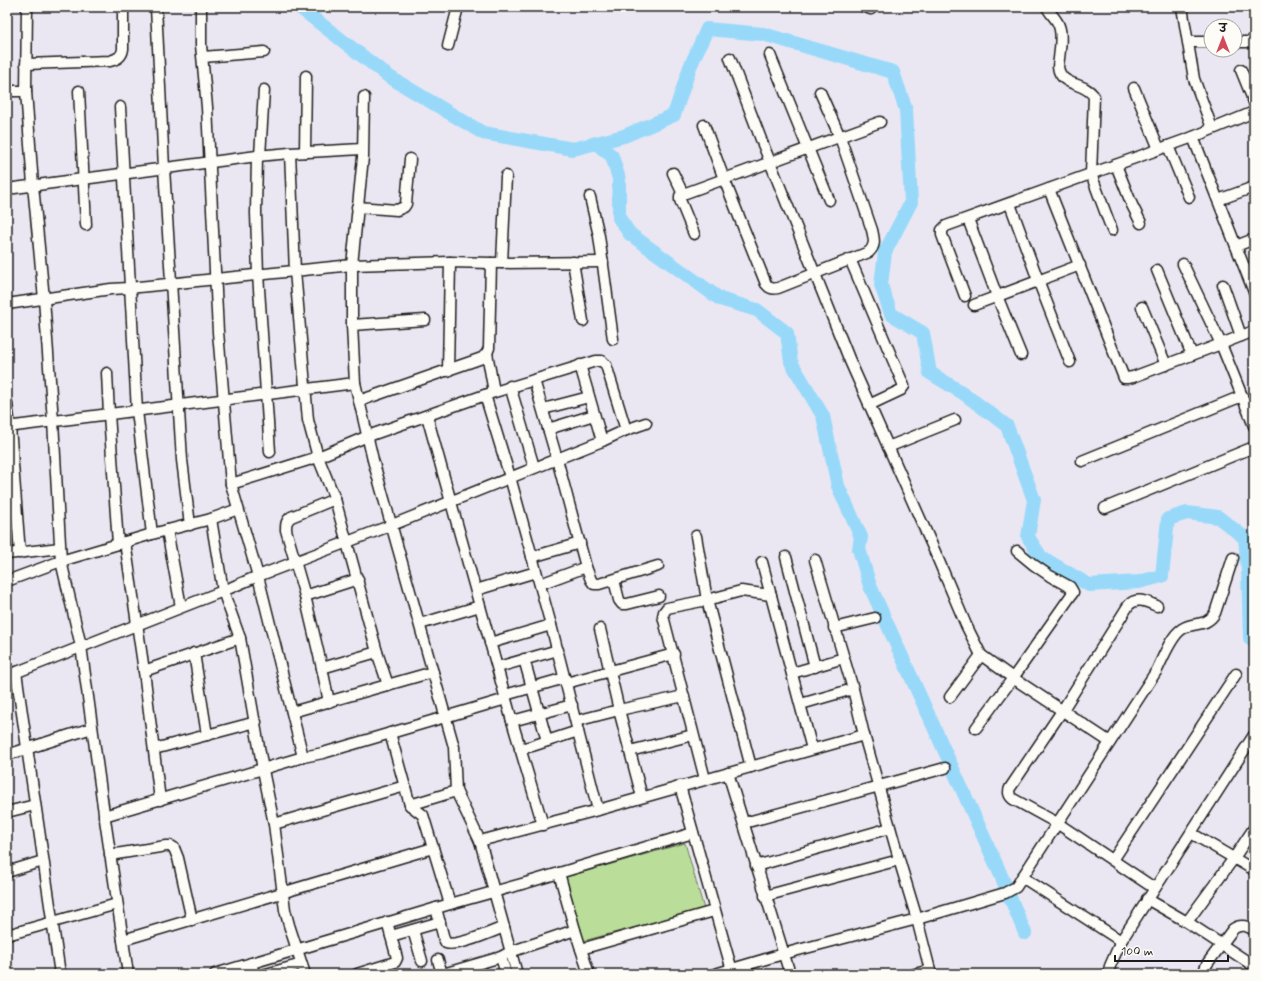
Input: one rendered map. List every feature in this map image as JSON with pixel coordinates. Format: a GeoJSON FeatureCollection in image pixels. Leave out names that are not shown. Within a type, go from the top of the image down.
{"type":"FeatureCollection","features":[{"type":"Feature","properties":{"kind":"street"},"geometry":{"type":"LineString","coordinates":[[27,7],[26,91],[44,299],[61,561],[81,646],[104,816],[128,974]]}},
{"type":"Feature","properties":{"kind":"street"},"geometry":{"type":"LineString","coordinates":[[26,64],[116,60],[122,54],[123,49],[123,7]]}},
{"type":"Feature","properties":{"kind":"street"},"geometry":{"type":"LineString","coordinates":[[156,7],[178,405],[182,460],[190,525]]}},
{"type":"Feature","properties":{"kind":"street"},"geometry":{"type":"LineString","coordinates":[[201,7],[201,45],[207,107],[218,332],[231,484],[258,576],[303,757]]}},
{"type":"Feature","properties":{"kind":"street"},"geometry":{"type":"LineString","coordinates":[[448,46],[458,7]]}},
{"type":"Feature","properties":{"kind":"street"},"geometry":{"type":"LineString","coordinates":[[1047,7],[1049,12],[1059,24],[1059,73],[1062,78],[1069,82],[1085,87],[1094,96],[1091,174],[1112,230]]}},
{"type":"Feature","properties":{"kind":"street"},"geometry":{"type":"LineString","coordinates":[[1182,7],[1195,84],[1212,128]]}},
{"type":"Feature","properties":{"kind":"street"},"geometry":{"type":"LineString","coordinates":[[1189,42],[1203,42]]}},
{"type":"Feature","properties":{"kind":"street"},"geometry":{"type":"LineString","coordinates":[[1243,42],[1254,42]]}},
{"type":"Feature","properties":{"kind":"street"},"geometry":{"type":"LineString","coordinates":[[203,57],[264,52]]}},
{"type":"Feature","properties":{"kind":"street"},"geometry":{"type":"LineString","coordinates":[[770,55],[829,200]]}},
{"type":"Feature","properties":{"kind":"street"},"geometry":{"type":"LineString","coordinates":[[730,58],[850,361],[966,625],[981,655],[1110,742]]}},
{"type":"Feature","properties":{"kind":"street"},"geometry":{"type":"LineString","coordinates":[[1241,70],[1254,102]]}},
{"type":"Feature","properties":{"kind":"street"},"geometry":{"type":"LineString","coordinates":[[305,152],[306,76]]}},
{"type":"Feature","properties":{"kind":"street"},"geometry":{"type":"LineString","coordinates":[[1134,88],[1189,197]]}},
{"type":"Feature","properties":{"kind":"street"},"geometry":{"type":"LineString","coordinates":[[264,90],[256,213],[258,274],[270,452]]}},
{"type":"Feature","properties":{"kind":"street"},"geometry":{"type":"LineString","coordinates":[[7,91],[26,91]]}},
{"type":"Feature","properties":{"kind":"street"},"geometry":{"type":"LineString","coordinates":[[79,91],[86,225]]}},
{"type":"Feature","properties":{"kind":"street"},"geometry":{"type":"LineString","coordinates":[[704,125],[766,284],[774,289],[778,288],[868,252],[873,248],[874,243],[872,230],[840,137],[820,92]]}},
{"type":"Feature","properties":{"kind":"street"},"geometry":{"type":"LineString","coordinates":[[364,97],[363,157],[352,265],[352,325],[355,383],[392,525],[454,747],[456,790],[480,842],[504,927],[506,974]]}},
{"type":"Feature","properties":{"kind":"street"},"geometry":{"type":"LineString","coordinates":[[120,108],[137,411],[152,534]]}},
{"type":"Feature","properties":{"kind":"street"},"geometry":{"type":"LineString","coordinates":[[965,296],[942,235],[942,230],[946,226],[1164,148],[1254,112]]}},
{"type":"Feature","properties":{"kind":"street"},"geometry":{"type":"LineString","coordinates":[[694,234],[680,200],[680,196],[683,194],[880,122]]}},
{"type":"Feature","properties":{"kind":"street"},"geometry":{"type":"LineString","coordinates":[[1193,137],[1253,287]]}},
{"type":"Feature","properties":{"kind":"street"},"geometry":{"type":"LineString","coordinates":[[7,189],[259,156],[362,149]]}},
{"type":"Feature","properties":{"kind":"street"},"geometry":{"type":"LineString","coordinates":[[290,153],[295,271],[304,389],[308,420],[318,457],[335,499],[377,652],[388,685]]}},
{"type":"Feature","properties":{"kind":"street"},"geometry":{"type":"LineString","coordinates":[[357,207],[397,210],[404,207],[406,204],[410,159]]}},
{"type":"Feature","properties":{"kind":"street"},"geometry":{"type":"LineString","coordinates":[[1116,165],[1141,223]]}},
{"type":"Feature","properties":{"kind":"street"},"geometry":{"type":"LineString","coordinates":[[673,172],[683,194]]}},
{"type":"Feature","properties":{"kind":"street"},"geometry":{"type":"LineString","coordinates":[[502,263],[506,176]]}},
{"type":"Feature","properties":{"kind":"street"},"geometry":{"type":"LineString","coordinates":[[1218,200],[1254,187]]}},
{"type":"Feature","properties":{"kind":"street"},"geometry":{"type":"LineString","coordinates":[[1049,189],[1123,376],[1130,378],[1254,331]]}},
{"type":"Feature","properties":{"kind":"street"},"geometry":{"type":"LineString","coordinates":[[590,197],[599,236],[613,339]]}},
{"type":"Feature","properties":{"kind":"street"},"geometry":{"type":"LineString","coordinates":[[1010,204],[1070,362]]}},
{"type":"Feature","properties":{"kind":"street"},"geometry":{"type":"LineString","coordinates":[[968,219],[1021,355]]}},
{"type":"Feature","properties":{"kind":"street"},"geometry":{"type":"LineString","coordinates":[[1236,246],[1254,239]]}},
{"type":"Feature","properties":{"kind":"street"},"geometry":{"type":"LineString","coordinates":[[850,259],[904,386],[902,390],[870,405]]}},
{"type":"Feature","properties":{"kind":"street"},"geometry":{"type":"LineString","coordinates":[[7,304],[111,289],[352,265],[450,262],[603,262]]}},
{"type":"Feature","properties":{"kind":"street"},"geometry":{"type":"LineString","coordinates":[[448,371],[450,262]]}},
{"type":"Feature","properties":{"kind":"street"},"geometry":{"type":"LineString","coordinates":[[573,262],[583,321]]}},
{"type":"Feature","properties":{"kind":"street"},"geometry":{"type":"LineString","coordinates":[[491,263],[489,348],[487,353],[489,393],[510,477],[566,680],[598,810]]}},
{"type":"Feature","properties":{"kind":"street"},"geometry":{"type":"LineString","coordinates":[[1184,264],[1221,344],[1254,426]]}},
{"type":"Feature","properties":{"kind":"street"},"geometry":{"type":"LineString","coordinates":[[974,305],[1080,265]]}},
{"type":"Feature","properties":{"kind":"street"},"geometry":{"type":"LineString","coordinates":[[1157,270],[1192,355]]}},
{"type":"Feature","properties":{"kind":"street"},"geometry":{"type":"LineString","coordinates":[[1223,285],[1241,336]]}},
{"type":"Feature","properties":{"kind":"street"},"geometry":{"type":"LineString","coordinates":[[1142,307],[1166,365]]}},
{"type":"Feature","properties":{"kind":"street"},"geometry":{"type":"LineString","coordinates":[[352,325],[425,320]]}},
{"type":"Feature","properties":{"kind":"street"},"geometry":{"type":"LineString","coordinates":[[359,401],[448,371],[482,358],[487,353]]}},
{"type":"Feature","properties":{"kind":"street"},"geometry":{"type":"LineString","coordinates":[[231,484],[318,457],[368,436],[489,393],[596,361],[602,361],[606,365],[626,430]]}},
{"type":"Feature","properties":{"kind":"street"},"geometry":{"type":"LineString","coordinates":[[580,365],[602,441]]}},
{"type":"Feature","properties":{"kind":"street"},"geometry":{"type":"LineString","coordinates":[[107,373],[109,414],[122,543],[138,624],[160,800]]}},
{"type":"Feature","properties":{"kind":"street"},"geometry":{"type":"LineString","coordinates":[[534,380],[557,458],[586,567],[591,580],[594,584],[599,584],[658,566]]}},
{"type":"Feature","properties":{"kind":"street"},"geometry":{"type":"LineString","coordinates":[[9,427],[355,383]]}},
{"type":"Feature","properties":{"kind":"street"},"geometry":{"type":"LineString","coordinates":[[510,386],[534,467]]}},
{"type":"Feature","properties":{"kind":"street"},"geometry":{"type":"LineString","coordinates":[[1082,461],[1242,396]]}},
{"type":"Feature","properties":{"kind":"street"},"geometry":{"type":"LineString","coordinates":[[543,409],[589,397]]}},
{"type":"Feature","properties":{"kind":"street"},"geometry":{"type":"LineString","coordinates":[[7,403],[20,553]]}},
{"type":"Feature","properties":{"kind":"street"},"geometry":{"type":"LineString","coordinates":[[427,416],[512,721],[543,825]]}},
{"type":"Feature","properties":{"kind":"street"},"geometry":{"type":"LineString","coordinates":[[548,429],[594,416]]}},
{"type":"Feature","properties":{"kind":"street"},"geometry":{"type":"LineString","coordinates":[[888,447],[955,420]]}},
{"type":"Feature","properties":{"kind":"street"},"geometry":{"type":"LineString","coordinates":[[60,974],[28,748],[12,674],[258,576],[451,502],[534,467],[646,423]]}},
{"type":"Feature","properties":{"kind":"street"},"geometry":{"type":"LineString","coordinates":[[1105,508],[1254,447]]}},
{"type":"Feature","properties":{"kind":"street"},"geometry":{"type":"LineString","coordinates":[[328,702],[322,668],[305,596],[286,530],[286,524],[287,520],[291,517],[335,499]]}},
{"type":"Feature","properties":{"kind":"street"},"geometry":{"type":"LineString","coordinates":[[7,581],[61,561],[152,534],[211,519],[238,509]]}},
{"type":"Feature","properties":{"kind":"street"},"geometry":{"type":"LineString","coordinates":[[211,519],[223,591],[240,638],[274,824],[287,917],[305,974]]}},
{"type":"Feature","properties":{"kind":"street"},"geometry":{"type":"LineString","coordinates":[[167,530],[181,607]]}},
{"type":"Feature","properties":{"kind":"street"},"geometry":{"type":"LineString","coordinates":[[696,536],[707,600],[751,767]]}},
{"type":"Feature","properties":{"kind":"street"},"geometry":{"type":"LineString","coordinates":[[532,557],[580,543]]}},
{"type":"Feature","properties":{"kind":"street"},"geometry":{"type":"LineString","coordinates":[[7,554],[60,548]]}},
{"type":"Feature","properties":{"kind":"street"},"geometry":{"type":"LineString","coordinates":[[976,728],[1073,592],[1070,587],[1045,572],[1017,551]]}},
{"type":"Feature","properties":{"kind":"street"},"geometry":{"type":"LineString","coordinates":[[786,557],[815,666]]}},
{"type":"Feature","properties":{"kind":"street"},"geometry":{"type":"LineString","coordinates":[[715,974],[732,972],[783,954],[917,919],[1005,893],[1016,887],[1157,670],[1174,636],[1182,629],[1191,625],[1204,623],[1212,618],[1233,558]]}},
{"type":"Feature","properties":{"kind":"street"},"geometry":{"type":"LineString","coordinates":[[815,560],[853,689],[878,787],[931,972],[915,974]]}},
{"type":"Feature","properties":{"kind":"street"},"geometry":{"type":"LineString","coordinates":[[762,562],[812,750]]}},
{"type":"Feature","properties":{"kind":"street"},"geometry":{"type":"LineString","coordinates":[[540,584],[586,567]]}},
{"type":"Feature","properties":{"kind":"street"},"geometry":{"type":"LineString","coordinates":[[476,590],[536,572]]}},
{"type":"Feature","properties":{"kind":"street"},"geometry":{"type":"LineString","coordinates":[[305,596],[358,579]]}},
{"type":"Feature","properties":{"kind":"street"},"geometry":{"type":"LineString","coordinates":[[614,580],[619,600],[622,604],[628,604],[659,596]]}},
{"type":"Feature","properties":{"kind":"street"},"geometry":{"type":"LineString","coordinates":[[705,779],[663,616],[664,612],[667,608],[741,591],[771,595]]}},
{"type":"Feature","properties":{"kind":"street"},"geometry":{"type":"LineString","coordinates":[[1154,888],[1057,823],[1010,797],[1009,790],[1062,711],[1131,602],[1138,600],[1157,606]]}},
{"type":"Feature","properties":{"kind":"street"},"geometry":{"type":"LineString","coordinates":[[420,624],[480,606]]}},
{"type":"Feature","properties":{"kind":"street"},"geometry":{"type":"LineString","coordinates":[[834,628],[875,618]]}},
{"type":"Feature","properties":{"kind":"street"},"geometry":{"type":"LineString","coordinates":[[490,643],[551,625]]}},
{"type":"Feature","properties":{"kind":"street"},"geometry":{"type":"LineString","coordinates":[[600,629],[619,710],[642,797]]}},
{"type":"Feature","properties":{"kind":"street"},"geometry":{"type":"LineString","coordinates":[[144,670],[240,638]]}},
{"type":"Feature","properties":{"kind":"street"},"geometry":{"type":"LineString","coordinates":[[498,667],[558,650]]}},
{"type":"Feature","properties":{"kind":"street"},"geometry":{"type":"LineString","coordinates":[[322,668],[377,652]]}},
{"type":"Feature","properties":{"kind":"street"},"geometry":{"type":"LineString","coordinates":[[194,653],[207,735]]}},
{"type":"Feature","properties":{"kind":"street"},"geometry":{"type":"LineString","coordinates":[[104,816],[303,757],[323,753],[446,717],[532,687],[610,671],[674,654]]}},
{"type":"Feature","properties":{"kind":"street"},"geometry":{"type":"LineString","coordinates":[[950,697],[981,655]]}},
{"type":"Feature","properties":{"kind":"street"},"geometry":{"type":"LineString","coordinates":[[792,673],[844,658]]}},
{"type":"Feature","properties":{"kind":"street"},"geometry":{"type":"LineString","coordinates":[[524,659],[547,741]]}},
{"type":"Feature","properties":{"kind":"street"},"geometry":{"type":"LineString","coordinates":[[292,712],[433,672]]}},
{"type":"Feature","properties":{"kind":"street"},"geometry":{"type":"LineString","coordinates":[[1113,860],[1236,674]]}},
{"type":"Feature","properties":{"kind":"street"},"geometry":{"type":"LineString","coordinates":[[800,704],[853,689]]}},
{"type":"Feature","properties":{"kind":"street"},"geometry":{"type":"LineString","coordinates":[[520,749],[547,741],[577,726],[619,710],[684,696]]}},
{"type":"Feature","properties":{"kind":"street"},"geometry":{"type":"LineString","coordinates":[[512,721],[572,705]]}},
{"type":"Feature","properties":{"kind":"street"},"geometry":{"type":"LineString","coordinates":[[154,750],[256,722]]}},
{"type":"Feature","properties":{"kind":"street"},"geometry":{"type":"LineString","coordinates":[[7,755],[92,728]]}},
{"type":"Feature","properties":{"kind":"street"},"geometry":{"type":"LineString","coordinates":[[390,733],[410,805],[423,815],[450,904]]}},
{"type":"Feature","properties":{"kind":"street"},"geometry":{"type":"LineString","coordinates":[[630,751],[693,735]]}},
{"type":"Feature","properties":{"kind":"street"},"geometry":{"type":"LineString","coordinates":[[480,842],[864,735]]}},
{"type":"Feature","properties":{"kind":"street"},"geometry":{"type":"LineString","coordinates":[[1108,974],[1121,941],[1254,735]]}},
{"type":"Feature","properties":{"kind":"street"},"geometry":{"type":"LineString","coordinates":[[744,823],[945,768]]}},
{"type":"Feature","properties":{"kind":"street"},"geometry":{"type":"LineString","coordinates":[[728,773],[790,974]]}},
{"type":"Feature","properties":{"kind":"street"},"geometry":{"type":"LineString","coordinates":[[274,824],[405,786]]}},
{"type":"Feature","properties":{"kind":"street"},"geometry":{"type":"LineString","coordinates":[[680,786],[732,972]]}},
{"type":"Feature","properties":{"kind":"street"},"geometry":{"type":"LineString","coordinates":[[410,805],[456,790]]}},
{"type":"Feature","properties":{"kind":"street"},"geometry":{"type":"LineString","coordinates":[[7,812],[36,805]]}},
{"type":"Feature","properties":{"kind":"street"},"geometry":{"type":"LineString","coordinates":[[756,866],[890,828]]}},
{"type":"Feature","properties":{"kind":"street"},"geometry":{"type":"LineString","coordinates":[[1187,922],[1254,828]]}},
{"type":"Feature","properties":{"kind":"street"},"geometry":{"type":"LineString","coordinates":[[215,974],[387,922],[693,833]]}},
{"type":"Feature","properties":{"kind":"street"},"geometry":{"type":"LineString","coordinates":[[1191,833],[1254,870]]}},
{"type":"Feature","properties":{"kind":"street"},"geometry":{"type":"LineString","coordinates":[[110,855],[166,846],[171,846],[174,848],[178,858],[192,920]]}},
{"type":"Feature","properties":{"kind":"street"},"geometry":{"type":"LineString","coordinates":[[123,940],[433,848]]}},
{"type":"Feature","properties":{"kind":"street"},"geometry":{"type":"LineString","coordinates":[[765,896],[899,860]]}},
{"type":"Feature","properties":{"kind":"street"},"geometry":{"type":"LineString","coordinates":[[7,872],[43,861]]}},
{"type":"Feature","properties":{"kind":"street"},"geometry":{"type":"LineString","coordinates":[[559,873],[589,974]]}},
{"type":"Feature","properties":{"kind":"street"},"geometry":{"type":"LineString","coordinates":[[1022,877],[1121,941]]}},
{"type":"Feature","properties":{"kind":"street"},"geometry":{"type":"LineString","coordinates":[[1147,899],[1187,922],[1254,966]]}},
{"type":"Feature","properties":{"kind":"street"},"geometry":{"type":"LineString","coordinates":[[7,935],[117,904]]}},
{"type":"Feature","properties":{"kind":"street"},"geometry":{"type":"LineString","coordinates":[[436,908],[446,943],[449,944],[456,944],[488,934],[504,927]]}},
{"type":"Feature","properties":{"kind":"street"},"geometry":{"type":"LineString","coordinates":[[581,949],[714,911]]}},
{"type":"Feature","properties":{"kind":"street"},"geometry":{"type":"LineString","coordinates":[[357,974],[395,962],[397,958],[387,922]]}},
{"type":"Feature","properties":{"kind":"street"},"geometry":{"type":"LineString","coordinates":[[391,936],[440,922]]}},
{"type":"Feature","properties":{"kind":"street"},"geometry":{"type":"LineString","coordinates":[[1203,974],[1207,964],[1236,927],[1244,925],[1254,930]]}},
{"type":"Feature","properties":{"kind":"street"},"geometry":{"type":"LineString","coordinates":[[413,930],[422,961]]}},
{"type":"Feature","properties":{"kind":"street"},"geometry":{"type":"LineString","coordinates":[[438,960],[443,974],[506,955],[575,930]]}},
{"type":"Feature","properties":{"kind":"street"},"geometry":{"type":"LineString","coordinates":[[506,955],[517,974]]}},
{"type":"Feature","properties":{"kind":"street"},"geometry":{"type":"LineString","coordinates":[[250,963],[254,974]]}},
{"type":"Feature","properties":{"kind":"street"},"geometry":{"type":"LineString","coordinates":[[266,974],[279,972],[302,964]]}},
{"type":"Feature","properties":{"kind":"green space"},"geometry":{"type":"Polygon","coordinates":[[[685,843],[704,909],[583,941],[566,877],[685,843]]]}},
{"type":"Feature","properties":{"kind":"waterway"},"geometry":{"type":"LineString","coordinates":[[299,7],[388,76],[483,133],[573,149],[624,136],[674,115],[690,67],[707,29],[763,34],[893,72],[906,110],[911,202],[885,252],[881,285],[891,314],[923,333],[930,373],[963,393],[1007,426],[1034,500],[1028,537],[1041,557],[1089,585],[1139,582],[1162,576],[1168,519],[1187,513],[1218,517],[1245,538],[1248,570],[1250,638],[1254,642]]}},
{"type":"Feature","properties":{"kind":"waterway"},"geometry":{"type":"LineString","coordinates":[[596,143],[612,156],[619,179],[619,218],[630,234],[720,299],[757,310],[787,333],[791,362],[823,416],[838,486],[861,537],[859,549],[870,586],[1000,873],[1025,933]]}}]}
